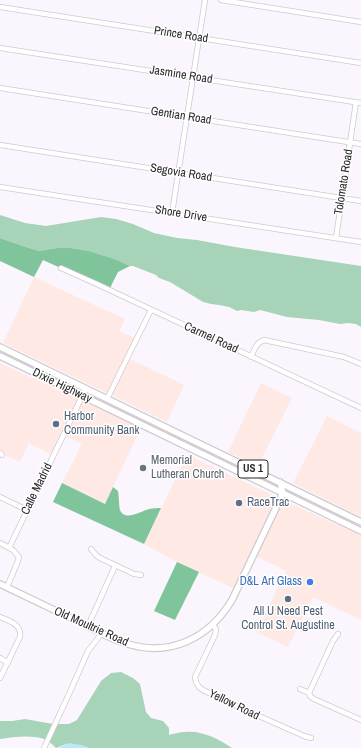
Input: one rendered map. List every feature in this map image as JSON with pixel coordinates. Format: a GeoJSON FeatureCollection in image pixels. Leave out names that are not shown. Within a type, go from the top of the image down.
{"type":"FeatureCollection","features":[{"type":"Feature","properties":{"kind":"main road","name":"US 1"},"geometry":{"type":"LineString","coordinates":[[0,347],[361,522]]}},
{"type":"Feature","properties":{"kind":"main road","name":"Dixie Highway"},"geometry":{"type":"LineString","coordinates":[[0,356],[361,531]]}},
{"type":"Feature","properties":{"kind":"main road"},"geometry":{"type":"LineString","coordinates":[[280,482],[283,493]]}},
{"type":"Feature","properties":{"kind":"main road","name":"Old Moultrie Road"},"geometry":{"type":"LineString","coordinates":[[0,584],[126,644],[150,648],[162,648],[178,644],[194,638],[213,625],[222,615],[232,600],[283,493]]}},
{"type":"Feature","properties":{"kind":"street"},"geometry":{"type":"LineString","coordinates":[[172,213],[205,0]]}},
{"type":"Feature","properties":{"kind":"street"},"geometry":{"type":"LineString","coordinates":[[221,0],[361,22]]}},
{"type":"Feature","properties":{"kind":"street","name":"Prince Road"},"geometry":{"type":"LineString","coordinates":[[0,7],[361,63]]}},
{"type":"Feature","properties":{"kind":"street","name":"Jasmine Road"},"geometry":{"type":"LineString","coordinates":[[0,48],[358,103]]}},
{"type":"Feature","properties":{"kind":"street","name":"Gentian Road"},"geometry":{"type":"LineString","coordinates":[[0,88],[361,144]]}},
{"type":"Feature","properties":{"kind":"street","name":"Tolomato Road"},"geometry":{"type":"LineString","coordinates":[[336,238],[350,142],[358,103]]}},
{"type":"Feature","properties":{"kind":"street","name":"Segovia Road"},"geometry":{"type":"LineString","coordinates":[[0,145],[361,201]]}},
{"type":"Feature","properties":{"kind":"street","name":"Shore Drive"},"geometry":{"type":"LineString","coordinates":[[0,187],[361,242]]}},
{"type":"Feature","properties":{"kind":"street","name":"Carmel Road"},"geometry":{"type":"LineString","coordinates":[[61,268],[361,408]]}},
{"type":"Feature","properties":{"kind":"street"},"geometry":{"type":"LineString","coordinates":[[107,399],[151,310]]}},
{"type":"Feature","properties":{"kind":"street"},"geometry":{"type":"LineString","coordinates":[[251,357],[258,343],[264,340],[344,357],[361,364]]}},
{"type":"Feature","properties":{"kind":"street","name":"Calle Madrid"},"geometry":{"type":"LineString","coordinates":[[10,548],[86,388]]}},
{"type":"Feature","properties":{"kind":"street"},"geometry":{"type":"LineString","coordinates":[[180,434],[182,444]]}},
{"type":"Feature","properties":{"kind":"street"},"geometry":{"type":"LineString","coordinates":[[0,497],[27,510]]}},
{"type":"Feature","properties":{"kind":"street"},"geometry":{"type":"LineString","coordinates":[[0,543],[16,552],[19,557],[7,588]]}},
{"type":"Feature","properties":{"kind":"street"},"geometry":{"type":"LineString","coordinates":[[91,549],[100,558],[115,566],[134,574],[141,575]]}},
{"type":"Feature","properties":{"kind":"street"},"geometry":{"type":"LineString","coordinates":[[88,626],[115,566]]}},
{"type":"Feature","properties":{"kind":"street"},"geometry":{"type":"LineString","coordinates":[[0,617],[16,625],[21,632],[0,678]]}},
{"type":"Feature","properties":{"kind":"street","name":"Yellow Road"},"geometry":{"type":"LineString","coordinates":[[213,625],[216,629],[215,635],[195,677],[199,687],[232,704],[311,738]]}},
{"type":"Feature","properties":{"kind":"street"},"geometry":{"type":"LineString","coordinates":[[44,748],[88,651],[102,633]]}},
{"type":"Feature","properties":{"kind":"street"},"geometry":{"type":"LineString","coordinates":[[309,693],[333,641],[338,634]]}},
{"type":"Feature","properties":{"kind":"street"},"geometry":{"type":"LineString","coordinates":[[0,658],[8,663]]}},
{"type":"Feature","properties":{"kind":"street"},"geometry":{"type":"LineString","coordinates":[[300,689],[309,693],[314,699],[361,720]]}},
{"type":"Feature","properties":{"kind":"shaded area"},"geometry":{"type":"Polygon","coordinates":[[[34,277],[125,319],[119,331],[137,339],[128,358],[184,385],[167,422],[3,343],[34,277]]]}},
{"type":"Feature","properties":{"kind":"shaded area"},"geometry":{"type":"Polygon","coordinates":[[[0,363],[141,428],[105,504],[62,483],[82,444],[63,435],[52,455],[29,443],[20,462],[0,453],[0,363]]]}},
{"type":"Feature","properties":{"kind":"shaded area"},"geometry":{"type":"Polygon","coordinates":[[[261,383],[292,398],[258,466],[228,452],[261,383]]]}},
{"type":"Feature","properties":{"kind":"shaded area"},"geometry":{"type":"Polygon","coordinates":[[[327,416],[361,433],[361,517],[293,483],[327,416]]]}},
{"type":"Feature","properties":{"kind":"shaded area"},"geometry":{"type":"Polygon","coordinates":[[[187,455],[279,498],[235,589],[177,562],[144,544],[187,455]]]}},
{"type":"Feature","properties":{"kind":"shaded area"},"geometry":{"type":"Polygon","coordinates":[[[282,500],[361,535],[361,620],[313,597],[288,647],[256,632],[286,571],[256,556],[282,500]]]}},
{"type":"Feature","properties":{"kind":"green space"},"geometry":{"type":"Polygon","coordinates":[[[0,215],[25,223],[46,226],[101,217],[116,219],[154,233],[177,238],[361,266],[361,327],[356,324],[340,324],[319,320],[287,317],[260,310],[254,312],[241,310],[237,311],[229,307],[203,302],[156,275],[115,259],[89,251],[71,248],[57,248],[39,251],[0,238],[0,215]]]}},
{"type":"Feature","properties":{"kind":"green space"},"geometry":{"type":"Polygon","coordinates":[[[0,238],[39,251],[57,248],[71,248],[89,251],[115,259],[130,266],[118,272],[109,290],[43,260],[34,277],[0,261],[0,238]]]}},
{"type":"Feature","properties":{"kind":"green space"},"geometry":{"type":"Polygon","coordinates":[[[62,483],[105,504],[113,487],[118,491],[120,510],[126,515],[133,515],[150,509],[161,508],[144,544],[53,502],[62,483]]]}},
{"type":"Feature","properties":{"kind":"green space"},"geometry":{"type":"Polygon","coordinates":[[[177,562],[199,572],[175,620],[154,611],[177,562]]]}},
{"type":"Feature","properties":{"kind":"green space"},"geometry":{"type":"Polygon","coordinates":[[[121,672],[133,678],[140,684],[146,712],[151,718],[163,721],[169,728],[169,735],[183,732],[197,732],[216,738],[232,748],[89,748],[80,745],[66,744],[56,748],[46,740],[36,737],[23,736],[0,739],[0,721],[25,719],[53,724],[69,724],[77,720],[101,681],[111,673],[121,672]]]}},
{"type":"Feature","properties":{"kind":"water"},"geometry":{"type":"Polygon","coordinates":[[[69,743],[80,745],[89,748],[58,748],[69,743]]]}},
{"type":"Feature","properties":{"kind":"place","name":"Harbor Community Bank"},"geometry":{"type":"Point","coordinates":[56,424]}},
{"type":"Feature","properties":{"kind":"place","name":"Memorial Lutheran Church"},"geometry":{"type":"Point","coordinates":[143,468]}},
{"type":"Feature","properties":{"kind":"place","name":"RaceTrac"},"geometry":{"type":"Point","coordinates":[239,503]}},
{"type":"Feature","properties":{"kind":"place","name":"D&L Art Glass"},"geometry":{"type":"Point","coordinates":[310,582]}},
{"type":"Feature","properties":{"kind":"place","name":"All U Need Pest Control St. Augustine"},"geometry":{"type":"Point","coordinates":[288,599]}}]}
